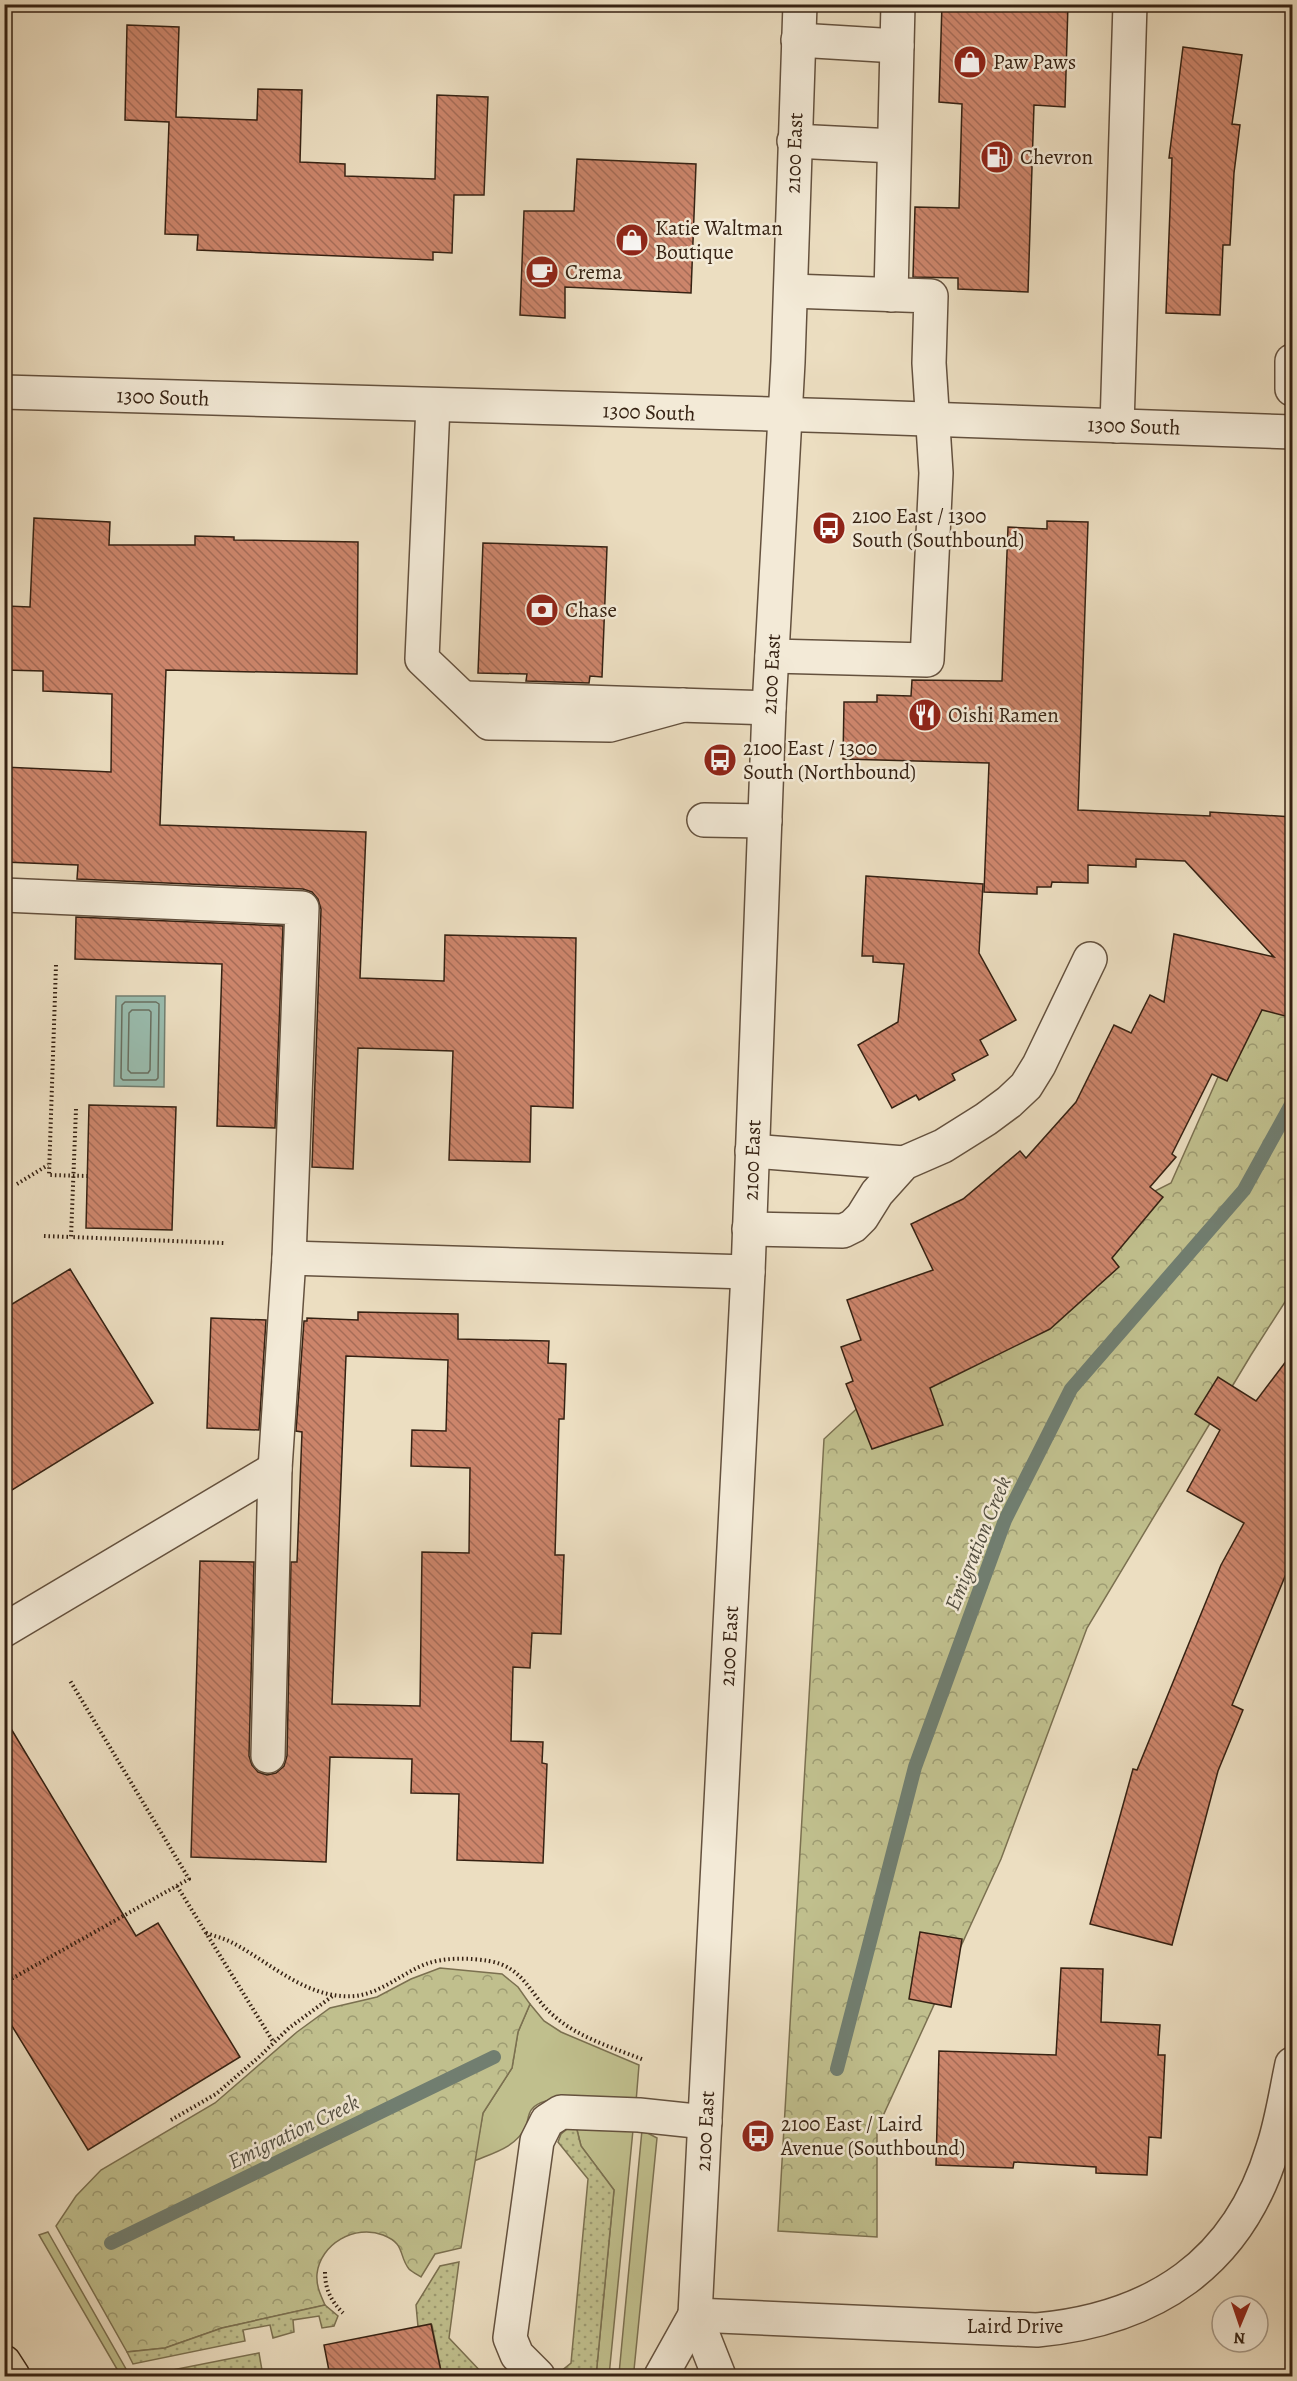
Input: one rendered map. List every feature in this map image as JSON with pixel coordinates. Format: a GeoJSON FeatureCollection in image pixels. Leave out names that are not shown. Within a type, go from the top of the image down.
{"type":"FeatureCollection","features":[{"type":"Feature","properties":{"kind":"main road"},"geometry":{"type":"LineString","coordinates":[[4,2362],[13,2376]]}},
{"type":"Feature","properties":{"kind":"street","name":"2100 East"},"geometry":{"type":"LineString","coordinates":[[719,2376],[695,2315],[748,1272],[769,708],[791,291],[800,4]]}},
{"type":"Feature","properties":{"kind":"street"},"geometry":{"type":"LineString","coordinates":[[891,295],[898,4]]}},
{"type":"Feature","properties":{"kind":"street"},"geometry":{"type":"LineString","coordinates":[[1117,426],[1131,4]]}},
{"type":"Feature","properties":{"kind":"street"},"geometry":{"type":"LineString","coordinates":[[798,40],[897,46]]}},
{"type":"Feature","properties":{"kind":"street"},"geometry":{"type":"LineString","coordinates":[[794,141],[894,146]]}},
{"type":"Feature","properties":{"kind":"street"},"geometry":{"type":"LineString","coordinates":[[772,656],[927,660],[936,473],[929,363],[931,296],[791,291]]}},
{"type":"Feature","properties":{"kind":"street"},"geometry":{"type":"LineString","coordinates":[[1293,361],[1293,389]]}},
{"type":"Feature","properties":{"kind":"street","name":"1300 South"},"geometry":{"type":"LineString","coordinates":[[4,392],[933,419],[1293,432]]}},
{"type":"Feature","properties":{"kind":"street"},"geometry":{"type":"LineString","coordinates":[[434,405],[422,659],[489,723],[610,725],[683,705]]}},
{"type":"Feature","properties":{"kind":"street"},"geometry":{"type":"LineString","coordinates":[[465,698],[490,676],[523,677],[611,680],[683,705],[769,708]]}},
{"type":"Feature","properties":{"kind":"street"},"geometry":{"type":"LineString","coordinates":[[705,820],[765,821]]}},
{"type":"Feature","properties":{"kind":"street"},"geometry":{"type":"LineString","coordinates":[[4,895],[302,908],[289,1258],[275,1469],[268,1756]]}},
{"type":"Feature","properties":{"kind":"street"},"geometry":{"type":"LineString","coordinates":[[749,1229],[843,1231],[862,1218],[877,1193],[904,1163],[943,1146],[1010,1102],[1026,1086],[1039,1065],[1090,959]]}},
{"type":"Feature","properties":{"kind":"street"},"geometry":{"type":"LineString","coordinates":[[752,1151],[904,1163]]}},
{"type":"Feature","properties":{"kind":"street"},"geometry":{"type":"LineString","coordinates":[[289,1258],[748,1272]]}},
{"type":"Feature","properties":{"kind":"street"},"geometry":{"type":"LineString","coordinates":[[4,1630],[275,1469]]}},
{"type":"Feature","properties":{"kind":"street","name":"Laird Drive"},"geometry":{"type":"LineString","coordinates":[[695,2315],[1036,2330],[1074,2326],[1112,2316],[1149,2302],[1182,2282],[1212,2256],[1238,2226],[1257,2191],[1273,2149],[1293,2064]]}},
{"type":"Feature","properties":{"kind":"street"},"geometry":{"type":"LineString","coordinates":[[538,2376],[517,2355],[510,2338],[537,2141],[547,2121],[561,2112],[639,2115],[705,2122]]}},
{"type":"Feature","properties":{"kind":"street","name":"2100 East"},"geometry":{"type":"LineString","coordinates":[[661,2376],[695,2315]]}},
{"type":"Feature","properties":{"kind":"path"},"geometry":{"type":"LineString","coordinates":[[56,965],[49,1175],[87,1176]]}},
{"type":"Feature","properties":{"kind":"path"},"geometry":{"type":"LineString","coordinates":[[71,1237],[76,1109]]}},
{"type":"Feature","properties":{"kind":"path"},"geometry":{"type":"LineString","coordinates":[[17,1184],[49,1164]]}},
{"type":"Feature","properties":{"kind":"path"},"geometry":{"type":"LineString","coordinates":[[44,1236],[224,1244]]}},
{"type":"Feature","properties":{"kind":"path"},"geometry":{"type":"LineString","coordinates":[[4,1983],[189,1878],[69,1679]]}},
{"type":"Feature","properties":{"kind":"path"},"geometry":{"type":"LineString","coordinates":[[177,1886],[274,2043]]}},
{"type":"Feature","properties":{"kind":"path"},"geometry":{"type":"LineString","coordinates":[[206,1933],[232,1943],[286,1977],[334,1994],[354,1996],[371,1993],[426,1964],[466,1960],[491,1961],[510,1968],[525,1980],[553,2016],[569,2027],[601,2044],[644,2060]]}},
{"type":"Feature","properties":{"kind":"path"},"geometry":{"type":"LineString","coordinates":[[171,2120],[216,2094],[289,2028],[334,1994]]}},
{"type":"Feature","properties":{"kind":"path"},"geometry":{"type":"LineString","coordinates":[[325,2272],[327,2291],[331,2300],[343,2313]]}},
{"type":"Feature","properties":{"kind":"green space"},"geometry":{"type":"Polygon","coordinates":[[[1292,910],[1292,1291],[1087,1628],[1001,1859],[877,2129],[877,2237],[778,2231],[824,1439],[1016,1261],[1171,1183],[1292,910]]]}},
{"type":"Feature","properties":{"kind":"green space"},"geometry":{"type":"Polygon","coordinates":[[[440,1968],[502,1974],[518,1987],[530,2004],[518,2032],[512,2068],[483,2113],[461,2248],[435,2254],[421,2277],[409,2269],[398,2246],[390,2238],[372,2232],[351,2235],[332,2246],[320,2263],[317,2282],[325,2305],[222,2328],[165,2348],[127,2352],[56,2226],[76,2196],[101,2170],[215,2103],[297,2032],[330,2008],[377,1997],[411,1979],[440,1968]]]}},
{"type":"Feature","properties":{"kind":"green space"},"geometry":{"type":"Polygon","coordinates":[[[530,2004],[544,2021],[561,2032],[639,2065],[636,2102],[565,2098],[540,2103],[532,2109],[526,2126],[517,2139],[504,2148],[474,2161],[483,2113],[512,2068],[518,2032],[530,2004]]]}},
{"type":"Feature","properties":{"kind":"green space"},"geometry":{"type":"Polygon","coordinates":[[[571,2126],[576,2126],[581,2146],[614,2190],[596,2376],[555,2376],[571,2363],[588,2179],[558,2142],[561,2134],[571,2126]]]}},
{"type":"Feature","properties":{"kind":"green space"},"geometry":{"type":"Polygon","coordinates":[[[576,2126],[633,2130],[609,2376],[596,2376],[614,2190],[581,2146],[576,2126]]]}},
{"type":"Feature","properties":{"kind":"green space"},"geometry":{"type":"Polygon","coordinates":[[[642,2130],[657,2138],[634,2370],[619,2374],[642,2130]]]}},
{"type":"Feature","properties":{"kind":"green space"},"geometry":{"type":"Polygon","coordinates":[[[48,2232],[130,2376],[121,2376],[39,2235],[48,2232]]]}},
{"type":"Feature","properties":{"kind":"green space"},"geometry":{"type":"Polygon","coordinates":[[[459,2262],[449,2338],[485,2376],[442,2376],[432,2325],[418,2327],[416,2305],[440,2266],[459,2262]]]}},
{"type":"Feature","properties":{"kind":"green space"},"geometry":{"type":"Polygon","coordinates":[[[325,2305],[338,2316],[334,2326],[322,2328],[319,2316],[293,2320],[294,2332],[273,2338],[270,2325],[243,2330],[245,2341],[133,2364],[127,2352],[165,2348],[222,2328],[325,2305]]]}},
{"type":"Feature","properties":{"kind":"green space"},"geometry":{"type":"Polygon","coordinates":[[[259,2353],[263,2376],[142,2376],[259,2353]]]}},
{"type":"Feature","properties":{"kind":"water"},"geometry":{"type":"Polygon","coordinates":[[[116,996],[165,996],[164,1087],[114,1086],[116,996]]]}},
{"type":"Feature","properties":{"kind":"building"},"geometry":{"type":"Polygon","coordinates":[[[942,4],[1068,4],[1065,107],[1034,105],[1028,292],[958,289],[958,278],[913,277],[915,207],[959,208],[962,104],[939,102],[942,4]]]}},
{"type":"Feature","properties":{"kind":"building"},"geometry":{"type":"Polygon","coordinates":[[[127,25],[179,27],[176,117],[257,120],[258,89],[302,90],[300,162],[345,164],[345,176],[435,179],[437,95],[488,97],[484,195],[454,195],[452,253],[433,252],[433,260],[197,250],[198,235],[165,234],[169,122],[125,120],[127,25]]]}},
{"type":"Feature","properties":{"kind":"building"},"geometry":{"type":"Polygon","coordinates":[[[1183,47],[1242,55],[1232,124],[1240,125],[1234,173],[1230,245],[1223,245],[1220,315],[1166,313],[1172,158],[1169,158],[1183,47]]]}},
{"type":"Feature","properties":{"kind":"building"},"geometry":{"type":"Polygon","coordinates":[[[577,159],[696,164],[691,293],[565,287],[565,318],[520,315],[524,211],[574,211],[577,159]]]}},
{"type":"Feature","properties":{"kind":"building"},"geometry":{"type":"Polygon","coordinates":[[[34,518],[110,522],[109,545],[195,545],[195,536],[234,537],[234,540],[358,542],[357,674],[166,670],[160,825],[366,832],[360,978],[444,981],[445,935],[576,938],[573,1108],[531,1106],[530,1162],[449,1160],[453,1051],[358,1048],[353,1169],[312,1167],[321,909],[318,899],[312,892],[303,889],[77,879],[78,865],[4,862],[4,767],[111,772],[112,694],[43,691],[43,671],[4,670],[7,606],[30,607],[34,518]]]}},
{"type":"Feature","properties":{"kind":"building"},"geometry":{"type":"Polygon","coordinates":[[[1047,521],[1088,522],[1078,810],[1210,816],[1210,812],[1293,817],[1293,1018],[1262,1010],[1227,1081],[1212,1074],[1172,1154],[1176,1157],[1150,1187],[1163,1197],[1112,1258],[1119,1267],[1050,1329],[930,1388],[943,1425],[872,1449],[846,1384],[853,1381],[841,1347],[861,1340],[847,1300],[933,1270],[911,1224],[963,1199],[1020,1151],[1026,1158],[1076,1102],[1114,1025],[1131,1033],[1150,995],[1164,1002],[1174,934],[1274,957],[1185,861],[1136,859],[1136,867],[1088,865],[1088,883],[1052,882],[1051,887],[1037,887],[1037,894],[984,892],[989,763],[843,759],[844,702],[877,702],[877,695],[911,696],[912,680],[1002,681],[1008,527],[1047,529],[1047,521]]]}},
{"type":"Feature","properties":{"kind":"building","name":"Chase"},"geometry":{"type":"Polygon","coordinates":[[[483,543],[607,547],[602,677],[590,676],[589,683],[526,681],[527,674],[478,673],[483,543]]]}},
{"type":"Feature","properties":{"kind":"building"},"geometry":{"type":"Polygon","coordinates":[[[866,876],[983,884],[979,953],[1016,1020],[980,1040],[988,1055],[952,1074],[955,1080],[919,1100],[916,1095],[892,1108],[858,1045],[898,1022],[904,964],[873,962],[873,956],[862,956],[866,876]]]}},
{"type":"Feature","properties":{"kind":"building"},"geometry":{"type":"Polygon","coordinates":[[[76,917],[283,926],[275,1128],[217,1126],[222,964],[75,959],[76,917]]]}},
{"type":"Feature","properties":{"kind":"building"},"geometry":{"type":"Polygon","coordinates":[[[89,1105],[176,1107],[172,1230],[86,1228],[89,1105]]]}},
{"type":"Feature","properties":{"kind":"building"},"geometry":{"type":"Polygon","coordinates":[[[70,1269],[153,1403],[4,1495],[4,1309],[70,1269]]]}},
{"type":"Feature","properties":{"kind":"building"},"geometry":{"type":"Polygon","coordinates":[[[358,1312],[458,1314],[458,1339],[549,1341],[548,1363],[566,1364],[564,1419],[559,1419],[555,1555],[564,1555],[561,1634],[532,1633],[530,1668],[513,1667],[511,1741],[543,1742],[542,1763],[547,1764],[543,1863],[457,1860],[459,1794],[411,1793],[412,1759],[330,1757],[326,1862],[191,1857],[200,1561],[254,1562],[249,1756],[258,1772],[267,1775],[276,1773],[284,1766],[287,1756],[291,1562],[297,1562],[302,1432],[296,1431],[304,1321],[307,1321],[307,1318],[358,1320],[358,1312]],[[346,1356],[332,1704],[420,1706],[422,1552],[469,1553],[470,1468],[411,1466],[412,1430],[446,1431],[448,1360],[346,1356]]]}},
{"type":"Feature","properties":{"kind":"building"},"geometry":{"type":"Polygon","coordinates":[[[211,1318],[266,1320],[259,1430],[207,1428],[211,1318]]]}},
{"type":"Feature","properties":{"kind":"building"},"geometry":{"type":"Polygon","coordinates":[[[1293,1352],[1293,1557],[1232,1705],[1243,1710],[1218,1771],[1172,1945],[1090,1924],[1133,1769],[1137,1770],[1221,1565],[1244,1523],[1187,1491],[1220,1430],[1195,1414],[1218,1377],[1256,1401],[1293,1352]]]}},
{"type":"Feature","properties":{"kind":"building"},"geometry":{"type":"Polygon","coordinates":[[[4,1717],[136,1936],[158,1923],[240,2057],[88,2150],[4,2013],[4,1717]]]}},
{"type":"Feature","properties":{"kind":"building"},"geometry":{"type":"Polygon","coordinates":[[[920,1932],[962,1939],[951,2007],[909,1999],[920,1932]]]}},
{"type":"Feature","properties":{"kind":"building"},"geometry":{"type":"Polygon","coordinates":[[[1061,1968],[1103,1969],[1101,2022],[1160,2025],[1158,2055],[1165,2055],[1161,2138],[1149,2137],[1147,2175],[1096,2173],[1096,2167],[1014,2162],[1013,2168],[936,2165],[939,2051],[1056,2055],[1061,1968]]]}},
{"type":"Feature","properties":{"kind":"building"},"geometry":{"type":"Polygon","coordinates":[[[431,2324],[442,2376],[330,2376],[324,2345],[431,2324]]]}},
{"type":"Feature","properties":{"kind":"waterway","name":"Emigration Creek"},"geometry":{"type":"LineString","coordinates":[[837,2069],[915,1767],[1005,1520],[1071,1389],[1244,1190],[1292,1103]]}},
{"type":"Feature","properties":{"kind":"waterway","name":"Emigration Creek"},"geometry":{"type":"LineString","coordinates":[[111,2243],[494,2057]]}},
{"type":"Feature","properties":{"kind":"place","name":"Paw Paws"},"geometry":{"type":"Point","coordinates":[970,62]}},
{"type":"Feature","properties":{"kind":"place","name":"Chevron"},"geometry":{"type":"Point","coordinates":[997,157]}},
{"type":"Feature","properties":{"kind":"place","name":"Katie Waltman Boutique"},"geometry":{"type":"Point","coordinates":[632,240]}},
{"type":"Feature","properties":{"kind":"place","name":"Crema"},"geometry":{"type":"Point","coordinates":[542,272]}},
{"type":"Feature","properties":{"kind":"place","name":"2100 East / 1300 South (Southbound)"},"geometry":{"type":"Point","coordinates":[829,528]}},
{"type":"Feature","properties":{"kind":"place","name":"Chase"},"geometry":{"type":"Point","coordinates":[542,610]}},
{"type":"Feature","properties":{"kind":"place","name":"Oishi Ramen"},"geometry":{"type":"Point","coordinates":[925,715]}},
{"type":"Feature","properties":{"kind":"place","name":"2100 East / 1300 South (Northbound)"},"geometry":{"type":"Point","coordinates":[720,760]}},
{"type":"Feature","properties":{"kind":"place","name":"2100 East / Laird Avenue (Southbound)"},"geometry":{"type":"Point","coordinates":[758,2136]}}]}
